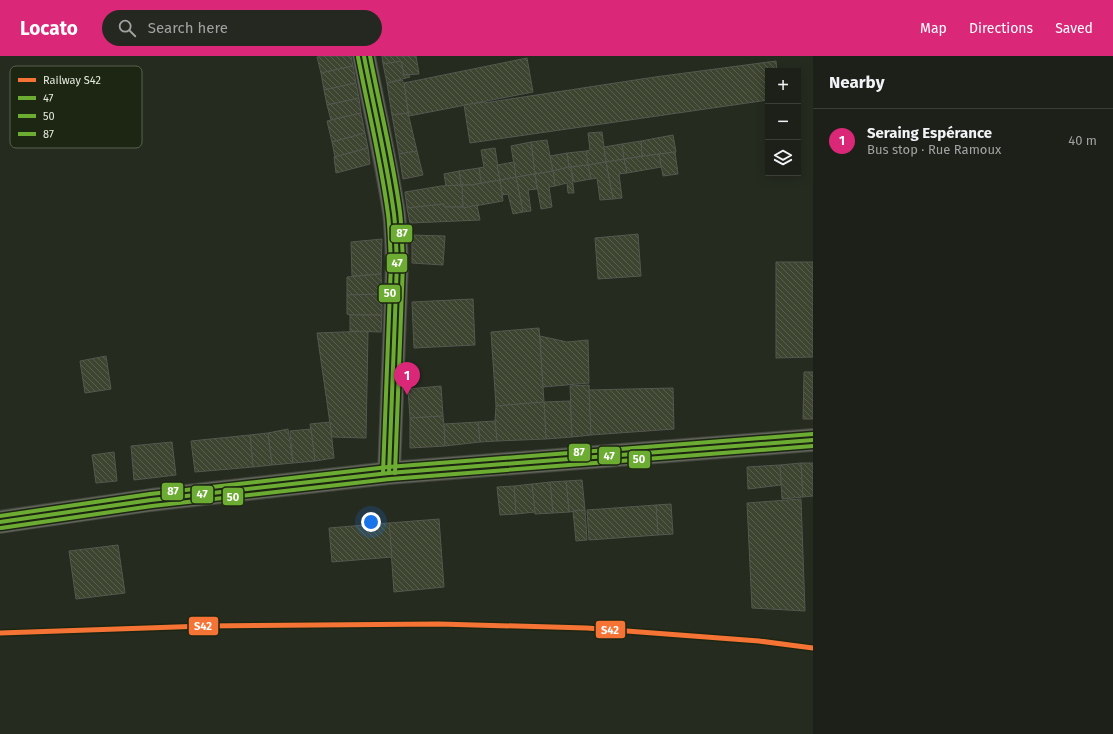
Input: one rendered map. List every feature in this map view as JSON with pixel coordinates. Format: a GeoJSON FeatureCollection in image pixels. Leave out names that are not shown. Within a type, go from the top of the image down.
{"type":"FeatureCollection","features":[{"type":"Feature","properties":{"kind":"street"},"geometry":{"type":"LineString","coordinates":[[364,56],[389,183],[394,215],[397,263],[389,473]]}},
{"type":"Feature","properties":{"kind":"street"},"geometry":{"type":"LineString","coordinates":[[0,522],[151,500],[389,473],[813,440]]}},
{"type":"Feature","properties":{"kind":"building"},"geometry":{"type":"Polygon","coordinates":[[[351,56],[353,66],[321,73],[317,57],[351,56]]]}},
{"type":"Feature","properties":{"kind":"building"},"geometry":{"type":"Polygon","coordinates":[[[382,56],[416,56],[419,74],[404,75],[401,61],[383,64],[382,56]]]}},
{"type":"Feature","properties":{"kind":"building"},"geometry":{"type":"Polygon","coordinates":[[[527,58],[533,92],[409,116],[404,83],[527,58]]]}},
{"type":"Feature","properties":{"kind":"building"},"geometry":{"type":"Polygon","coordinates":[[[401,61],[404,75],[409,75],[410,77],[387,83],[383,64],[401,61]]]}},
{"type":"Feature","properties":{"kind":"building"},"geometry":{"type":"Polygon","coordinates":[[[776,61],[777,68],[765,68],[765,100],[470,143],[464,105],[776,61]]]}},
{"type":"Feature","properties":{"kind":"building"},"geometry":{"type":"Polygon","coordinates":[[[353,66],[356,83],[324,90],[321,73],[353,66]]]}},
{"type":"Feature","properties":{"kind":"building"},"geometry":{"type":"Polygon","coordinates":[[[402,80],[404,83],[408,113],[392,115],[387,83],[402,80]]]}},
{"type":"Feature","properties":{"kind":"building"},"geometry":{"type":"Polygon","coordinates":[[[356,83],[359,98],[327,105],[324,90],[356,83]]]}},
{"type":"Feature","properties":{"kind":"building"},"geometry":{"type":"Polygon","coordinates":[[[359,98],[361,113],[331,120],[327,105],[359,98]]]}},
{"type":"Feature","properties":{"kind":"building"},"geometry":{"type":"Polygon","coordinates":[[[361,113],[365,133],[332,142],[327,121],[361,113]]]}},
{"type":"Feature","properties":{"kind":"building"},"geometry":{"type":"Polygon","coordinates":[[[408,113],[417,151],[399,154],[392,115],[408,113]]]}},
{"type":"Feature","properties":{"kind":"building"},"geometry":{"type":"Polygon","coordinates":[[[602,132],[606,162],[588,165],[586,151],[590,150],[588,133],[602,132]]]}},
{"type":"Feature","properties":{"kind":"building"},"geometry":{"type":"Polygon","coordinates":[[[365,133],[368,148],[335,157],[332,142],[365,133]]]}},
{"type":"Feature","properties":{"kind":"building"},"geometry":{"type":"Polygon","coordinates":[[[673,135],[676,152],[642,156],[641,141],[673,135]]]}},
{"type":"Feature","properties":{"kind":"building"},"geometry":{"type":"Polygon","coordinates":[[[547,140],[553,171],[535,174],[531,142],[547,140]]]}},
{"type":"Feature","properties":{"kind":"building"},"geometry":{"type":"Polygon","coordinates":[[[641,141],[642,156],[624,159],[622,144],[641,141]]]}},
{"type":"Feature","properties":{"kind":"building"},"geometry":{"type":"Polygon","coordinates":[[[531,142],[535,174],[516,177],[511,146],[531,142]]]}},
{"type":"Feature","properties":{"kind":"building"},"geometry":{"type":"Polygon","coordinates":[[[622,144],[624,159],[606,162],[604,147],[622,144]]]}},
{"type":"Feature","properties":{"kind":"building"},"geometry":{"type":"Polygon","coordinates":[[[368,148],[370,164],[336,173],[334,157],[368,148]]]}},
{"type":"Feature","properties":{"kind":"building"},"geometry":{"type":"Polygon","coordinates":[[[495,148],[500,180],[481,183],[479,168],[484,167],[481,150],[495,148]]]}},
{"type":"Feature","properties":{"kind":"building"},"geometry":{"type":"Polygon","coordinates":[[[417,151],[423,175],[403,179],[399,154],[417,151]]]}},
{"type":"Feature","properties":{"kind":"building"},"geometry":{"type":"Polygon","coordinates":[[[586,151],[588,165],[569,167],[567,153],[586,151]]]}},
{"type":"Feature","properties":{"kind":"building"},"geometry":{"type":"Polygon","coordinates":[[[675,152],[678,174],[663,176],[659,154],[675,152]]]}},
{"type":"Feature","properties":{"kind":"building"},"geometry":{"type":"Polygon","coordinates":[[[567,153],[569,167],[553,171],[550,156],[567,153]]]}},
{"type":"Feature","properties":{"kind":"building"},"geometry":{"type":"Polygon","coordinates":[[[659,154],[661,167],[627,173],[624,159],[659,154]]]}},
{"type":"Feature","properties":{"kind":"building"},"geometry":{"type":"Polygon","coordinates":[[[624,159],[627,173],[619,174],[622,198],[613,199],[606,162],[624,159]]]}},
{"type":"Feature","properties":{"kind":"building"},"geometry":{"type":"Polygon","coordinates":[[[514,162],[516,177],[500,180],[497,165],[514,162]]]}},
{"type":"Feature","properties":{"kind":"building"},"geometry":{"type":"Polygon","coordinates":[[[606,162],[613,199],[600,200],[597,178],[591,179],[588,165],[606,162]]]}},
{"type":"Feature","properties":{"kind":"building"},"geometry":{"type":"Polygon","coordinates":[[[588,165],[591,179],[574,182],[571,167],[588,165]]]}},
{"type":"Feature","properties":{"kind":"building"},"geometry":{"type":"Polygon","coordinates":[[[571,167],[574,193],[568,193],[567,183],[555,186],[553,171],[571,167]]]}},
{"type":"Feature","properties":{"kind":"building"},"geometry":{"type":"Polygon","coordinates":[[[479,168],[481,183],[461,185],[459,171],[479,168]]]}},
{"type":"Feature","properties":{"kind":"building"},"geometry":{"type":"Polygon","coordinates":[[[459,171],[461,185],[446,186],[444,174],[459,171]]]}},
{"type":"Feature","properties":{"kind":"building"},"geometry":{"type":"Polygon","coordinates":[[[553,171],[555,186],[549,187],[552,207],[541,209],[535,174],[553,171]]]}},
{"type":"Feature","properties":{"kind":"building"},"geometry":{"type":"Polygon","coordinates":[[[535,174],[537,189],[528,190],[531,211],[523,212],[516,177],[535,174]]]}},
{"type":"Feature","properties":{"kind":"building"},"geometry":{"type":"Polygon","coordinates":[[[516,177],[523,212],[513,214],[508,194],[502,195],[500,180],[516,177]]]}},
{"type":"Feature","properties":{"kind":"building"},"geometry":{"type":"Polygon","coordinates":[[[500,180],[503,201],[463,208],[462,185],[472,185],[500,180]]]}},
{"type":"Feature","properties":{"kind":"building"},"geometry":{"type":"Polygon","coordinates":[[[462,185],[463,207],[444,207],[444,204],[407,208],[405,192],[441,186],[462,185]]]}},
{"type":"Feature","properties":{"kind":"building"},"geometry":{"type":"Polygon","coordinates":[[[444,204],[444,207],[463,208],[477,205],[480,220],[410,223],[407,208],[444,204]]]}},
{"type":"Feature","properties":{"kind":"building"},"geometry":{"type":"Polygon","coordinates":[[[638,234],[641,276],[598,279],[595,238],[638,234]]]}},
{"type":"Feature","properties":{"kind":"building"},"geometry":{"type":"Polygon","coordinates":[[[412,235],[445,236],[443,265],[412,263],[412,235]]]}},
{"type":"Feature","properties":{"kind":"building"},"geometry":{"type":"Polygon","coordinates":[[[382,239],[381,274],[352,276],[351,242],[382,239]]]}},
{"type":"Feature","properties":{"kind":"building"},"geometry":{"type":"Polygon","coordinates":[[[776,262],[813,262],[813,357],[776,358],[776,262]]]}},
{"type":"Feature","properties":{"kind":"building"},"geometry":{"type":"Polygon","coordinates":[[[381,274],[382,294],[347,295],[347,277],[381,274]]]}},
{"type":"Feature","properties":{"kind":"building"},"geometry":{"type":"Polygon","coordinates":[[[382,294],[382,315],[347,314],[347,295],[382,294]]]}},
{"type":"Feature","properties":{"kind":"building"},"geometry":{"type":"Polygon","coordinates":[[[473,299],[475,345],[414,348],[412,302],[473,299]]]}},
{"type":"Feature","properties":{"kind":"building"},"geometry":{"type":"Polygon","coordinates":[[[350,315],[382,315],[381,332],[350,331],[350,315]]]}},
{"type":"Feature","properties":{"kind":"building"},"geometry":{"type":"Polygon","coordinates":[[[539,328],[544,402],[496,406],[491,332],[539,328]]]}},
{"type":"Feature","properties":{"kind":"building"},"geometry":{"type":"Polygon","coordinates":[[[368,331],[366,438],[332,437],[317,333],[368,331]]]}},
{"type":"Feature","properties":{"kind":"building"},"geometry":{"type":"Polygon","coordinates":[[[540,336],[567,342],[588,340],[589,383],[543,387],[540,336]]]}},
{"type":"Feature","properties":{"kind":"building"},"geometry":{"type":"Polygon","coordinates":[[[106,356],[111,389],[85,393],[80,361],[106,356]]]}},
{"type":"Feature","properties":{"kind":"building"},"geometry":{"type":"Polygon","coordinates":[[[804,372],[813,372],[813,419],[803,419],[804,372]]]}},
{"type":"Feature","properties":{"kind":"building"},"geometry":{"type":"Polygon","coordinates":[[[589,385],[591,435],[572,437],[570,386],[589,385]]]}},
{"type":"Feature","properties":{"kind":"building"},"geometry":{"type":"Polygon","coordinates":[[[441,386],[443,416],[410,418],[408,389],[441,386]]]}},
{"type":"Feature","properties":{"kind":"building"},"geometry":{"type":"Polygon","coordinates":[[[673,388],[674,429],[591,435],[589,390],[673,388]]]}},
{"type":"Feature","properties":{"kind":"building"},"geometry":{"type":"Polygon","coordinates":[[[570,401],[572,437],[546,439],[544,402],[570,401]]]}},
{"type":"Feature","properties":{"kind":"building"},"geometry":{"type":"Polygon","coordinates":[[[544,402],[546,439],[497,441],[495,421],[496,406],[544,402]]]}},
{"type":"Feature","properties":{"kind":"building"},"geometry":{"type":"Polygon","coordinates":[[[443,416],[445,446],[410,448],[410,418],[443,416]]]}},
{"type":"Feature","properties":{"kind":"building"},"geometry":{"type":"Polygon","coordinates":[[[495,421],[497,441],[480,442],[478,422],[495,421]]]}},
{"type":"Feature","properties":{"kind":"building"},"geometry":{"type":"Polygon","coordinates":[[[330,422],[334,458],[315,461],[310,424],[330,422]]]}},
{"type":"Feature","properties":{"kind":"building"},"geometry":{"type":"Polygon","coordinates":[[[478,422],[480,442],[445,446],[444,424],[478,422]]]}},
{"type":"Feature","properties":{"kind":"building"},"geometry":{"type":"Polygon","coordinates":[[[288,429],[293,463],[272,465],[268,433],[288,429]]]}},
{"type":"Feature","properties":{"kind":"building"},"geometry":{"type":"Polygon","coordinates":[[[311,429],[315,461],[293,463],[290,431],[311,429]]]}},
{"type":"Feature","properties":{"kind":"building"},"geometry":{"type":"Polygon","coordinates":[[[268,433],[272,465],[253,467],[250,435],[268,433]]]}},
{"type":"Feature","properties":{"kind":"building"},"geometry":{"type":"Polygon","coordinates":[[[250,435],[253,467],[195,472],[191,441],[250,435]]]}},
{"type":"Feature","properties":{"kind":"building"},"geometry":{"type":"Polygon","coordinates":[[[172,442],[176,475],[134,480],[131,446],[172,442]]]}},
{"type":"Feature","properties":{"kind":"building"},"geometry":{"type":"Polygon","coordinates":[[[114,452],[117,481],[96,483],[92,455],[114,452]]]}},
{"type":"Feature","properties":{"kind":"building"},"geometry":{"type":"Polygon","coordinates":[[[801,463],[803,497],[782,499],[780,465],[801,463]]]}},
{"type":"Feature","properties":{"kind":"building"},"geometry":{"type":"Polygon","coordinates":[[[801,463],[813,463],[813,496],[803,497],[801,463]]]}},
{"type":"Feature","properties":{"kind":"building"},"geometry":{"type":"Polygon","coordinates":[[[780,465],[781,485],[748,489],[747,467],[780,465]]]}},
{"type":"Feature","properties":{"kind":"building"},"geometry":{"type":"Polygon","coordinates":[[[582,480],[585,510],[569,512],[566,481],[582,480]]]}},
{"type":"Feature","properties":{"kind":"building"},"geometry":{"type":"Polygon","coordinates":[[[566,481],[569,512],[553,513],[550,482],[566,481]]]}},
{"type":"Feature","properties":{"kind":"building"},"geometry":{"type":"Polygon","coordinates":[[[550,482],[553,513],[535,514],[532,484],[550,482]]]}},
{"type":"Feature","properties":{"kind":"building"},"geometry":{"type":"Polygon","coordinates":[[[532,484],[535,512],[516,514],[514,486],[532,484]]]}},
{"type":"Feature","properties":{"kind":"building"},"geometry":{"type":"Polygon","coordinates":[[[514,486],[516,514],[500,515],[497,487],[514,486]]]}},
{"type":"Feature","properties":{"kind":"building"},"geometry":{"type":"Polygon","coordinates":[[[801,499],[805,611],[752,608],[747,503],[801,499]]]}},
{"type":"Feature","properties":{"kind":"building"},"geometry":{"type":"Polygon","coordinates":[[[671,504],[673,534],[658,535],[656,505],[671,504]]]}},
{"type":"Feature","properties":{"kind":"building"},"geometry":{"type":"Polygon","coordinates":[[[656,505],[658,535],[589,540],[587,510],[656,505]]]}},
{"type":"Feature","properties":{"kind":"building"},"geometry":{"type":"Polygon","coordinates":[[[585,510],[587,540],[576,541],[573,511],[585,510]]]}},
{"type":"Feature","properties":{"kind":"building"},"geometry":{"type":"Polygon","coordinates":[[[439,519],[444,587],[394,592],[389,523],[439,519]]]}},
{"type":"Feature","properties":{"kind":"building"},"geometry":{"type":"Polygon","coordinates":[[[389,523],[392,557],[332,562],[329,528],[389,523]]]}},
{"type":"Feature","properties":{"kind":"building"},"geometry":{"type":"Polygon","coordinates":[[[118,545],[125,593],[76,599],[69,551],[118,545]]]}},
{"type":"Feature","properties":{"kind":"rail line","name":"S42"},"geometry":{"type":"LineString","coordinates":[[0,633],[205,626],[439,624],[587,628],[759,641],[813,648]]}},
{"type":"Feature","properties":{"kind":"transit line","name":"47"},"geometry":{"type":"LineString","coordinates":[[364,56],[388,174],[396,232],[397,263],[389,473]]}},
{"type":"Feature","properties":{"kind":"transit line","name":"87"},"geometry":{"type":"LineString","coordinates":[[370,56],[394,173],[402,231],[403,263],[395,473]]}},
{"type":"Feature","properties":{"kind":"transit line","name":"50"},"geometry":{"type":"LineString","coordinates":[[358,57],[382,174],[390,232],[391,263],[383,473]]}},
{"type":"Feature","properties":{"kind":"transit line","name":"87"},"geometry":{"type":"LineString","coordinates":[[0,516],[150,494],[388,467],[813,434]]}},
{"type":"Feature","properties":{"kind":"transit line","name":"47"},"geometry":{"type":"LineString","coordinates":[[0,522],[151,500],[389,473],[813,440]]}},
{"type":"Feature","properties":{"kind":"transit line","name":"50"},"geometry":{"type":"LineString","coordinates":[[1,528],[152,506],[390,479],[813,446]]}},
{"type":"Feature","properties":{"kind":"place","name":"Seraing Espérance"},"geometry":{"type":"Point","coordinates":[407,395]}}]}
